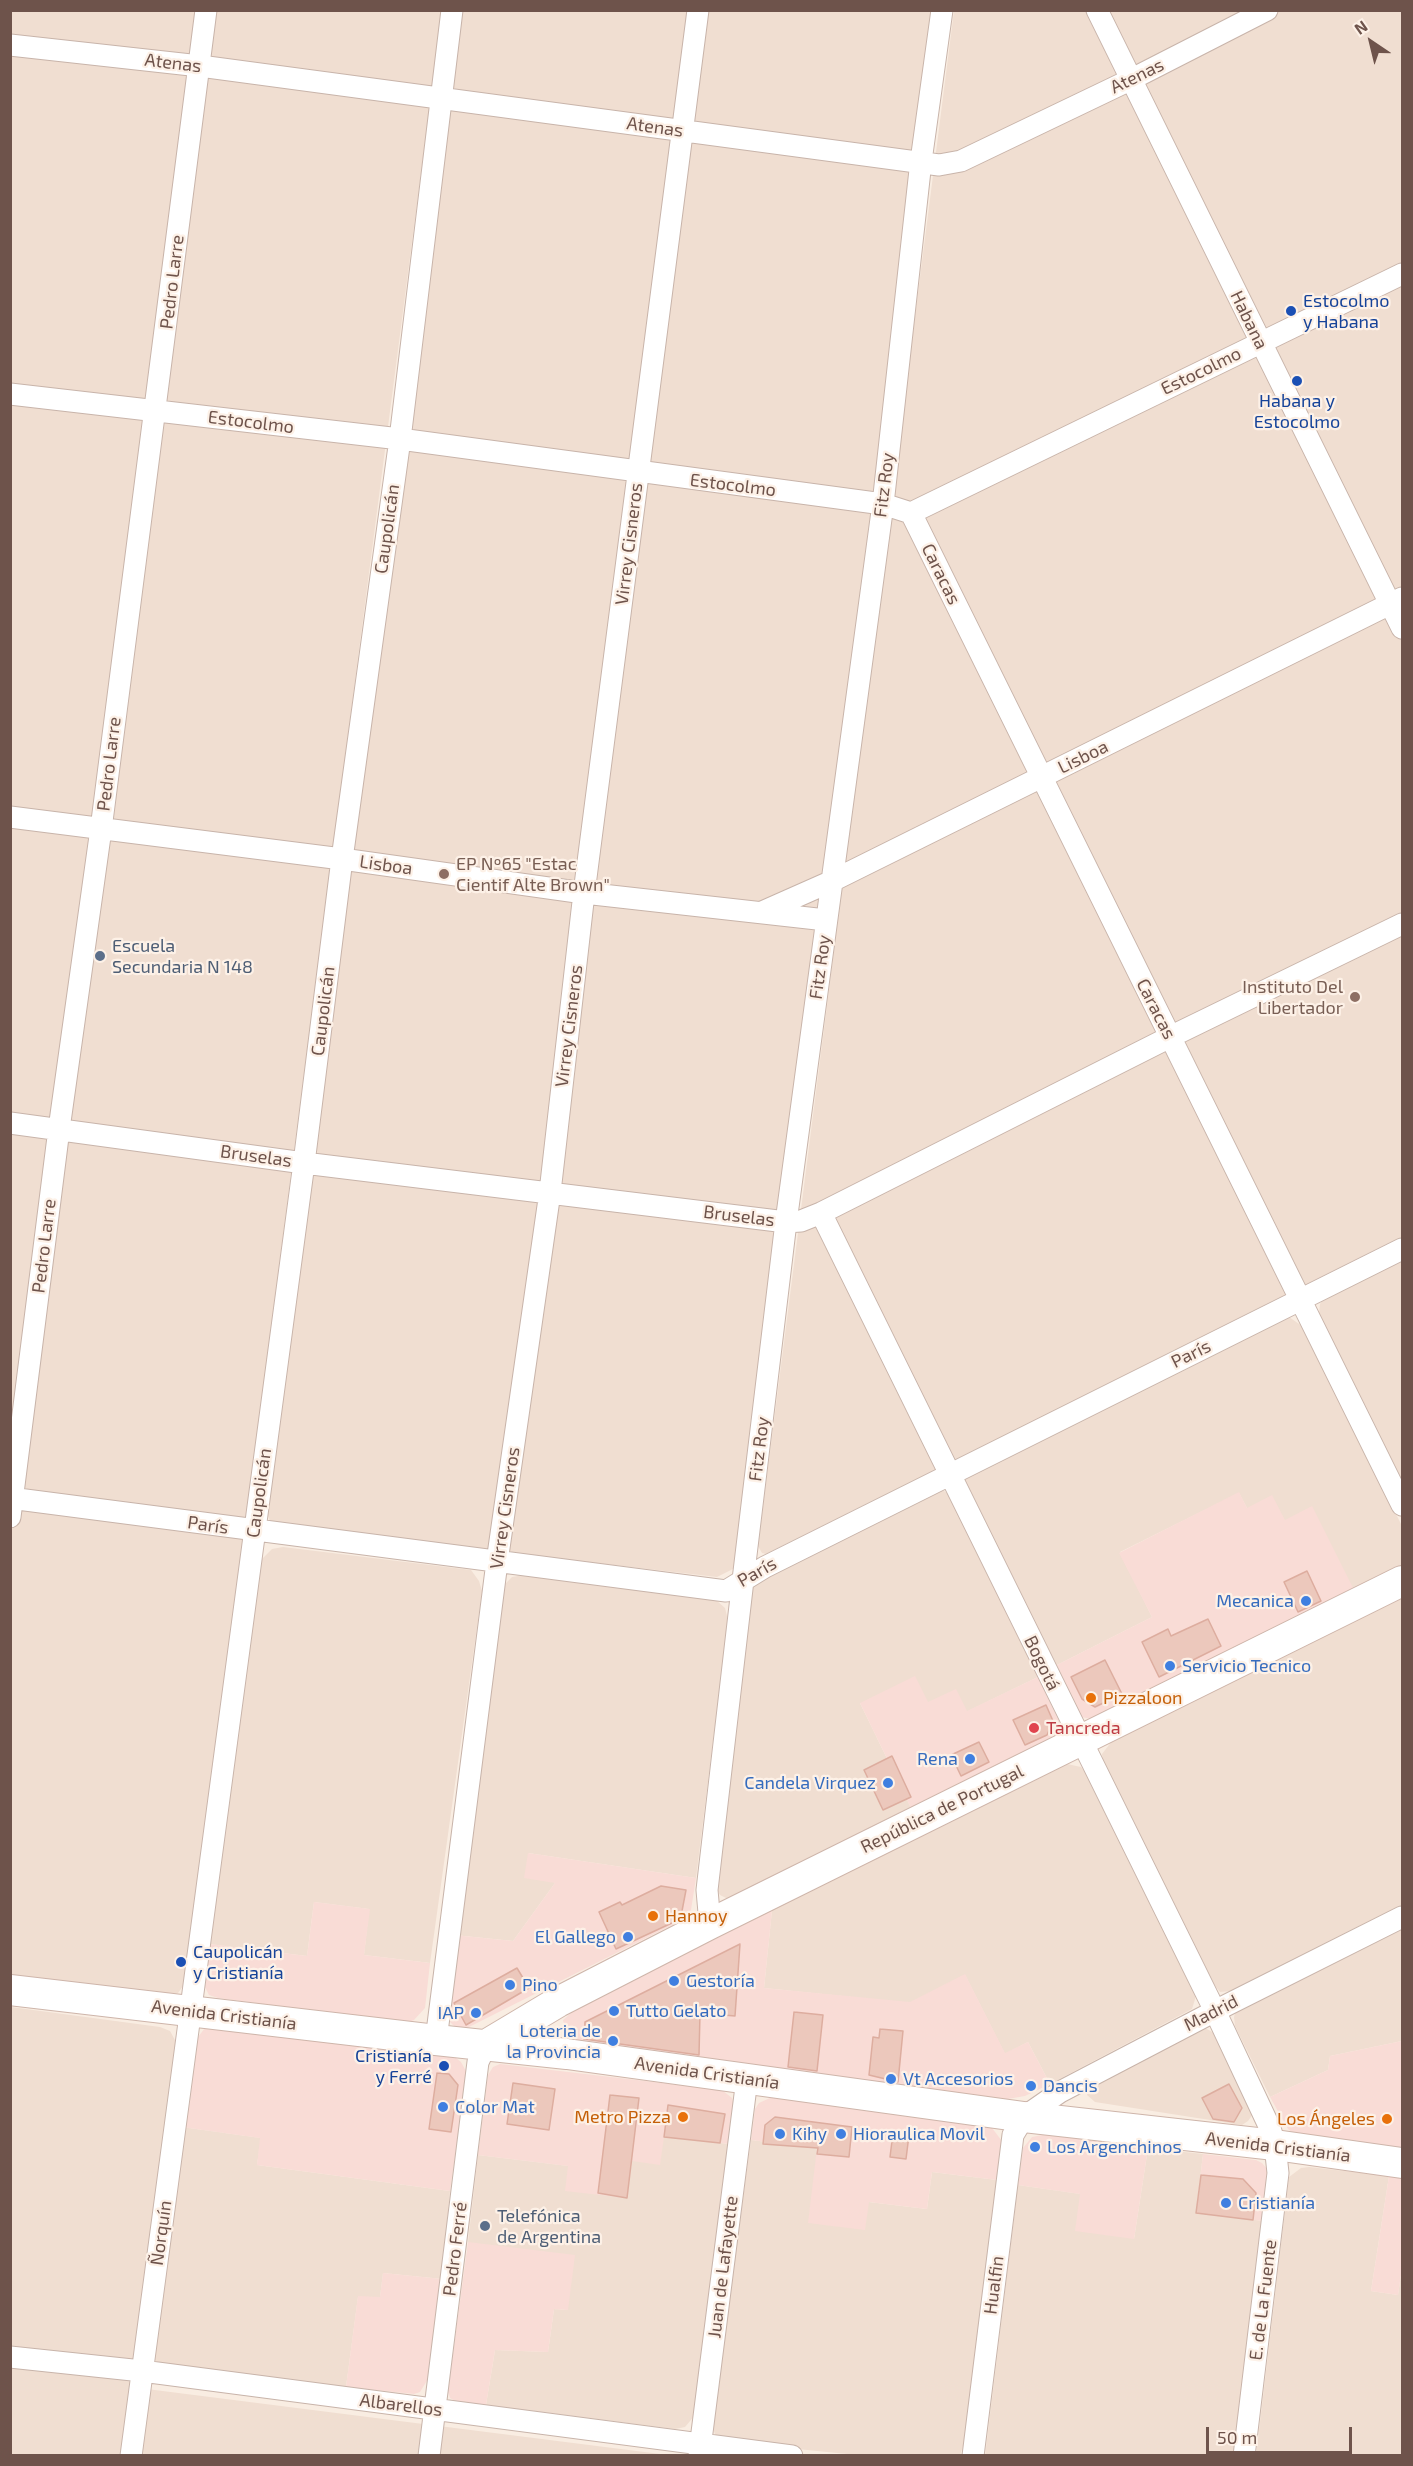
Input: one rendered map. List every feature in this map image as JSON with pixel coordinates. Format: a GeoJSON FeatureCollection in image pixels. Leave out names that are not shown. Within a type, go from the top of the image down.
{"type":"FeatureCollection","features":[{"type":"Feature","properties":{"kind":"main road","name":"República de Portugal"},"geometry":{"type":"LineString","coordinates":[[486,2045],[550,2006],[710,1924],[1402,1581]]}},
{"type":"Feature","properties":{"kind":"main road","name":"Avenida Cristianía"},"geometry":{"type":"LineString","coordinates":[[10,1990],[486,2045],[1024,2117],[1275,2145],[1402,2163]]}},
{"type":"Feature","properties":{"kind":"street","name":"Pedro Larre"},"geometry":{"type":"LineString","coordinates":[[11,1505],[207,10]]}},
{"type":"Feature","properties":{"kind":"street","name":"Caupolicán"},"geometry":{"type":"LineString","coordinates":[[191,2011],[304,1163],[342,859],[400,439],[452,10]]}},
{"type":"Feature","properties":{"kind":"street","name":"Virrey Cisneros"},"geometry":{"type":"LineString","coordinates":[[436,2040],[497,1562],[550,1192],[584,893],[698,10]]}},
{"type":"Feature","properties":{"kind":"street","name":"Fitz Roy"},"geometry":{"type":"LineString","coordinates":[[710,1924],[707,1890],[786,1222],[883,504],[921,161],[942,10]]}},
{"type":"Feature","properties":{"kind":"street","name":"Habana"},"geometry":{"type":"LineString","coordinates":[[1097,10],[1260,343],[1396,601],[1402,628]]}},
{"type":"Feature","properties":{"kind":"street","name":"Atenas"},"geometry":{"type":"LineString","coordinates":[[10,45],[200,66],[939,165],[961,161],[1132,79],[1267,10]]}},
{"type":"Feature","properties":{"kind":"street","name":"Estocolmo"},"geometry":{"type":"LineString","coordinates":[[10,394],[400,439],[883,504],[911,513],[1402,274]]}},
{"type":"Feature","properties":{"kind":"street","name":"Caracas"},"geometry":{"type":"LineString","coordinates":[[911,513],[1402,1505]]}},
{"type":"Feature","properties":{"kind":"street","name":"Lisboa"},"geometry":{"type":"LineString","coordinates":[[762,912],[832,881],[1396,601]]}},
{"type":"Feature","properties":{"kind":"street","name":"Lisboa"},"geometry":{"type":"LineString","coordinates":[[10,817],[342,859],[584,893],[826,920]]}},
{"type":"Feature","properties":{"kind":"street","name":"Bruselas"},"geometry":{"type":"LineString","coordinates":[[10,1123],[304,1163],[786,1222],[801,1221],[1402,924]]}},
{"type":"Feature","properties":{"kind":"street","name":"Bogotá"},"geometry":{"type":"LineString","coordinates":[[821,1213],[1260,2103],[1275,2145]]}},
{"type":"Feature","properties":{"kind":"street","name":"París"},"geometry":{"type":"LineString","coordinates":[[11,1505],[254,1531],[726,1591],[765,1567],[948,1474],[1402,1249]]}},
{"type":"Feature","properties":{"kind":"street","name":"Madrid"},"geometry":{"type":"LineString","coordinates":[[1024,2117],[1060,2092],[1402,1917]]}},
{"type":"Feature","properties":{"kind":"street","name":"Ñorquín"},"geometry":{"type":"LineString","coordinates":[[131,2456],[191,2011]]}},
{"type":"Feature","properties":{"kind":"street","name":"Pedro Ferré"},"geometry":{"type":"LineString","coordinates":[[429,2456],[478,2062],[486,2045]]}},
{"type":"Feature","properties":{"kind":"street","name":"Juan de Lafayette"},"geometry":{"type":"LineString","coordinates":[[700,2450],[747,2079]]}},
{"type":"Feature","properties":{"kind":"street","name":"Hualfin"},"geometry":{"type":"LineString","coordinates":[[973,2456],[1013,2135],[1024,2117]]}},
{"type":"Feature","properties":{"kind":"street","name":"E. de La Fuente"},"geometry":{"type":"LineString","coordinates":[[1244,2456],[1278,2173],[1275,2145]]}},
{"type":"Feature","properties":{"kind":"street","name":"Albarellos"},"geometry":{"type":"LineString","coordinates":[[10,2357],[142,2371],[435,2409],[700,2450],[792,2456]]}},
{"type":"Feature","properties":{"kind":"shaded area"},"geometry":{"type":"Polygon","coordinates":[[[11,11],[442,11],[186,1982],[178,1993],[169,1996],[11,1977],[11,11]]]}},
{"type":"Feature","properties":{"kind":"shaded area"},"geometry":{"type":"Polygon","coordinates":[[[456,11],[935,11],[736,1560],[733,1569],[717,1577],[278,1526],[270,1521],[266,1511],[456,11]]]}},
{"type":"Feature","properties":{"kind":"shaded area"},"geometry":{"type":"Polygon","coordinates":[[[954,11],[1402,11],[1402,1238],[766,1554],[762,1553],[758,1546],[954,11]]]}},
{"type":"Feature","properties":{"kind":"shaded area"},"geometry":{"type":"Polygon","coordinates":[[[1402,1255],[1402,1481],[1319,1313],[1320,1304],[1325,1296],[1402,1255]]]}},
{"type":"Feature","properties":{"kind":"shaded area"},"geometry":{"type":"Polygon","coordinates":[[[1289,1317],[1302,1326],[1402,1526],[1402,1567],[1354,1590],[1285,1520],[1247,1508],[1239,1493],[1120,1552],[1152,1617],[1053,1667],[964,1480],[969,1474],[1289,1317]]]}},
{"type":"Feature","properties":{"kind":"shaded area"},"geometry":{"type":"Polygon","coordinates":[[[941,1489],[950,1495],[1038,1677],[966,1712],[928,1703],[860,1703],[911,1808],[733,1898],[720,1895],[716,1888],[749,1591],[754,1582],[941,1489]]]}},
{"type":"Feature","properties":{"kind":"shaded area"},"geometry":{"type":"Polygon","coordinates":[[[1239,1492],[1247,1508],[1272,1495],[1285,1520],[1312,1506],[1354,1590],[1097,1720],[1081,1717],[1053,1667],[1152,1617],[1119,1553],[1239,1492]]]}},
{"type":"Feature","properties":{"kind":"shaded area"},"geometry":{"type":"Polygon","coordinates":[[[283,1547],[471,1570],[479,1581],[482,1591],[430,1963],[364,1955],[369,1909],[314,1902],[307,1956],[209,1944],[260,1561],[272,1549],[283,1547]]]}},
{"type":"Feature","properties":{"kind":"shaded area"},"geometry":{"type":"Polygon","coordinates":[[[524,1575],[716,1600],[725,1608],[728,1620],[696,1878],[528,1853],[555,1883],[513,1941],[454,1935],[502,1587],[512,1577],[524,1575]]]}},
{"type":"Feature","properties":{"kind":"shaded area"},"geometry":{"type":"Polygon","coordinates":[[[1402,1598],[1402,1906],[1231,1991],[1220,1992],[1212,1982],[1103,1762],[1102,1754],[1112,1741],[1402,1598]]]}},
{"type":"Feature","properties":{"kind":"shaded area"},"geometry":{"type":"Polygon","coordinates":[[[915,1676],[928,1702],[956,1689],[967,1711],[1038,1677],[1061,1725],[1061,1731],[1057,1737],[911,1808],[860,1703],[915,1676]]]}},
{"type":"Feature","properties":{"kind":"shaded area"},"geometry":{"type":"Polygon","coordinates":[[[1067,1764],[1081,1767],[1086,1773],[1196,1996],[1192,2009],[1050,2084],[1028,2042],[1005,2054],[965,1975],[910,2003],[764,1988],[772,1910],[1067,1764]]]}},
{"type":"Feature","properties":{"kind":"shaded area"},"geometry":{"type":"Polygon","coordinates":[[[528,1853],[696,1878],[691,1910],[686,1918],[467,2028],[455,2027],[449,2021],[446,2012],[454,1935],[513,1941],[555,1883],[524,1878],[528,1853]]]}},
{"type":"Feature","properties":{"kind":"shaded area"},"geometry":{"type":"Polygon","coordinates":[[[314,1902],[370,1909],[364,1955],[430,1963],[425,2008],[414,2020],[407,2023],[209,1995],[205,1987],[205,1978],[209,1944],[307,1956],[314,1902]]]}},
{"type":"Feature","properties":{"kind":"shaded area"},"geometry":{"type":"Polygon","coordinates":[[[772,1910],[764,1988],[910,2002],[965,1974],[1005,2053],[1028,2042],[1050,2084],[1025,2096],[1002,2100],[576,2040],[566,2033],[563,2020],[580,2005],[772,1910]]]}},
{"type":"Feature","properties":{"kind":"shaded area"},"geometry":{"type":"Polygon","coordinates":[[[1402,1926],[1402,2041],[1330,2056],[1328,2070],[1270,2097],[1235,2026],[1236,2010],[1402,1926]]]}},
{"type":"Feature","properties":{"kind":"shaded area"},"geometry":{"type":"Polygon","coordinates":[[[11,2007],[160,2027],[170,2031],[176,2042],[131,2387],[668,2455],[11,2456],[11,2007]]]}},
{"type":"Feature","properties":{"kind":"shaded area"},"geometry":{"type":"Polygon","coordinates":[[[214,2026],[456,2058],[467,2073],[450,2191],[257,2165],[260,2138],[182,2127],[194,2042],[205,2028],[214,2026]]]}},
{"type":"Feature","properties":{"kind":"shaded area"},"geometry":{"type":"Polygon","coordinates":[[[1205,2028],[1218,2035],[1253,2114],[1242,2125],[1095,2102],[1087,2095],[1087,2087],[1196,2029],[1205,2028]]]}},
{"type":"Feature","properties":{"kind":"shaded area"},"geometry":{"type":"Polygon","coordinates":[[[1402,2041],[1402,2149],[1296,2136],[1288,2129],[1270,2097],[1328,2070],[1330,2056],[1402,2041]]]}},
{"type":"Feature","properties":{"kind":"shaded area"},"geometry":{"type":"Polygon","coordinates":[[[500,2064],[722,2090],[732,2098],[734,2105],[730,2144],[664,2137],[660,2165],[632,2161],[627,2198],[565,2191],[568,2166],[478,2155],[488,2075],[493,2067],[500,2064]]]}},
{"type":"Feature","properties":{"kind":"shaded area"},"geometry":{"type":"Polygon","coordinates":[[[772,2097],[992,2128],[1002,2141],[997,2180],[932,2172],[927,2209],[869,2202],[865,2230],[808,2223],[817,2148],[751,2140],[755,2109],[759,2103],[772,2097]]]}},
{"type":"Feature","properties":{"kind":"shaded area"},"geometry":{"type":"Polygon","coordinates":[[[182,2127],[261,2138],[257,2165],[450,2191],[442,2279],[383,2273],[380,2297],[358,2297],[346,2387],[166,2365],[154,2360],[182,2127]]]}},
{"type":"Feature","properties":{"kind":"shaded area"},"geometry":{"type":"Polygon","coordinates":[[[1047,2134],[1148,2148],[1134,2239],[1075,2231],[1080,2194],[1018,2185],[1023,2148],[1032,2137],[1047,2134]]]}},
{"type":"Feature","properties":{"kind":"shaded area"},"geometry":{"type":"Polygon","coordinates":[[[664,2137],[730,2144],[696,2414],[685,2427],[675,2429],[486,2405],[495,2350],[548,2352],[554,2309],[568,2310],[468,2242],[478,2155],[569,2166],[627,2198],[632,2161],[664,2137]]]}},
{"type":"Feature","properties":{"kind":"shaded area"},"geometry":{"type":"Polygon","coordinates":[[[751,2140],[818,2148],[869,2202],[927,2209],[932,2172],[997,2180],[964,2443],[960,2455],[857,2455],[728,2442],[720,2440],[715,2434],[712,2426],[751,2140]]]}},
{"type":"Feature","properties":{"kind":"shaded area"},"geometry":{"type":"Polygon","coordinates":[[[1148,2148],[1203,2154],[1196,2213],[1264,2221],[1236,2455],[985,2456],[1018,2185],[1081,2194],[1134,2239],[1148,2148]]]}},
{"type":"Feature","properties":{"kind":"shaded area"},"geometry":{"type":"Polygon","coordinates":[[[1203,2154],[1256,2160],[1262,2163],[1268,2170],[1264,2221],[1196,2213],[1203,2154]]]}},
{"type":"Feature","properties":{"kind":"shaded area"},"geometry":{"type":"Polygon","coordinates":[[[1301,2168],[1389,2176],[1371,2291],[1398,2295],[1402,2268],[1402,2455],[1256,2456],[1289,2177],[1301,2168]]]}},
{"type":"Feature","properties":{"kind":"shaded area"},"geometry":{"type":"Polygon","coordinates":[[[1389,2176],[1402,2178],[1402,2268],[1398,2295],[1371,2291],[1389,2176]]]}},
{"type":"Feature","properties":{"kind":"shaded area"},"geometry":{"type":"Polygon","coordinates":[[[468,2242],[575,2255],[568,2310],[554,2309],[548,2352],[495,2350],[486,2405],[457,2402],[450,2398],[448,2391],[468,2242]]]}},
{"type":"Feature","properties":{"kind":"shaded area"},"geometry":{"type":"Polygon","coordinates":[[[383,2273],[442,2279],[428,2379],[420,2392],[414,2394],[346,2387],[358,2296],[380,2297],[383,2273]]]}},
{"type":"Feature","properties":{"kind":"building"},"geometry":{"type":"Polygon","coordinates":[[[1307,1571],[1321,1601],[1298,1612],[1284,1582],[1307,1571]]]}},
{"type":"Feature","properties":{"kind":"building"},"geometry":{"type":"Polygon","coordinates":[[[1208,1619],[1221,1646],[1159,1677],[1142,1642],[1168,1629],[1171,1636],[1208,1619]]]}},
{"type":"Feature","properties":{"kind":"building"},"geometry":{"type":"Polygon","coordinates":[[[1105,1660],[1122,1694],[1095,1707],[1082,1699],[1071,1677],[1105,1660]]]}},
{"type":"Feature","properties":{"kind":"building","name":"Tancreda"},"geometry":{"type":"Polygon","coordinates":[[[1046,1705],[1053,1721],[1047,1735],[1025,1745],[1013,1720],[1046,1705]]]}},
{"type":"Feature","properties":{"kind":"building","name":"Rena"},"geometry":{"type":"Polygon","coordinates":[[[979,1742],[989,1762],[961,1776],[951,1755],[979,1742]]]}},
{"type":"Feature","properties":{"kind":"building","name":"Candela Virquez"},"geometry":{"type":"Polygon","coordinates":[[[892,1756],[911,1797],[883,1810],[864,1770],[892,1756]]]}},
{"type":"Feature","properties":{"kind":"building","name":"Hannoy"},"geometry":{"type":"Polygon","coordinates":[[[661,1886],[686,1890],[682,1911],[674,1922],[616,1949],[599,1912],[620,1902],[622,1905],[661,1886]]]}},
{"type":"Feature","properties":{"kind":"building"},"geometry":{"type":"Polygon","coordinates":[[[740,1944],[735,2016],[700,2013],[699,2055],[584,2039],[585,2022],[740,1944]]]}},
{"type":"Feature","properties":{"kind":"building"},"geometry":{"type":"Polygon","coordinates":[[[517,1968],[529,1988],[466,2025],[454,2003],[517,1968]]]}},
{"type":"Feature","properties":{"kind":"building"},"geometry":{"type":"Polygon","coordinates":[[[794,2012],[823,2015],[817,2071],[788,2067],[794,2012]]]}},
{"type":"Feature","properties":{"kind":"building"},"geometry":{"type":"Polygon","coordinates":[[[880,2029],[903,2031],[898,2082],[869,2075],[873,2037],[879,2038],[880,2029]]]}},
{"type":"Feature","properties":{"kind":"building","name":"Color Mat"},"geometry":{"type":"Polygon","coordinates":[[[437,2073],[449,2074],[458,2085],[451,2132],[429,2129],[437,2073]]]}},
{"type":"Feature","properties":{"kind":"building"},"geometry":{"type":"Polygon","coordinates":[[[513,2083],[555,2089],[549,2130],[507,2124],[513,2083]]]}},
{"type":"Feature","properties":{"kind":"building"},"geometry":{"type":"Polygon","coordinates":[[[1229,2084],[1242,2108],[1234,2122],[1213,2119],[1202,2098],[1229,2084]]]}},
{"type":"Feature","properties":{"kind":"building"},"geometry":{"type":"Polygon","coordinates":[[[610,2095],[639,2098],[627,2198],[598,2193],[610,2095]]]}},
{"type":"Feature","properties":{"kind":"building"},"geometry":{"type":"Polygon","coordinates":[[[668,2105],[725,2114],[720,2143],[664,2137],[668,2105]]]}},
{"type":"Feature","properties":{"kind":"building"},"geometry":{"type":"Polygon","coordinates":[[[775,2117],[852,2127],[849,2157],[817,2154],[818,2148],[763,2144],[765,2125],[775,2117]]]}},
{"type":"Feature","properties":{"kind":"building"},"geometry":{"type":"Polygon","coordinates":[[[893,2133],[909,2135],[906,2159],[890,2157],[893,2133]]]}},
{"type":"Feature","properties":{"kind":"building","name":"Cristianía"},"geometry":{"type":"Polygon","coordinates":[[[1201,2175],[1243,2179],[1256,2193],[1253,2220],[1196,2213],[1201,2175]]]}},
{"type":"Feature","properties":{"kind":"place","name":"Estocolmo y Habana"},"geometry":{"type":"Point","coordinates":[1291,311]}},
{"type":"Feature","properties":{"kind":"place","name":"Habana y Estocolmo"},"geometry":{"type":"Point","coordinates":[1297,381]}},
{"type":"Feature","properties":{"kind":"place","name":"EP Nº65 \"Estac Cientif Alte Brown\""},"geometry":{"type":"Point","coordinates":[444,874]}},
{"type":"Feature","properties":{"kind":"place","name":"Escuela Secundaria N 148"},"geometry":{"type":"Point","coordinates":[100,956]}},
{"type":"Feature","properties":{"kind":"place","name":"Instituto Del Libertador"},"geometry":{"type":"Point","coordinates":[1355,997]}},
{"type":"Feature","properties":{"kind":"place","name":"Mecanica"},"geometry":{"type":"Point","coordinates":[1306,1601]}},
{"type":"Feature","properties":{"kind":"place","name":"Servicio Tecnico"},"geometry":{"type":"Point","coordinates":[1170,1666]}},
{"type":"Feature","properties":{"kind":"place","name":"Pizzaloon"},"geometry":{"type":"Point","coordinates":[1091,1698]}},
{"type":"Feature","properties":{"kind":"place","name":"Tancreda"},"geometry":{"type":"Point","coordinates":[1034,1728]}},
{"type":"Feature","properties":{"kind":"place","name":"Rena"},"geometry":{"type":"Point","coordinates":[970,1759]}},
{"type":"Feature","properties":{"kind":"place","name":"Candela Virquez"},"geometry":{"type":"Point","coordinates":[888,1783]}},
{"type":"Feature","properties":{"kind":"place","name":"Hannoy"},"geometry":{"type":"Point","coordinates":[653,1916]}},
{"type":"Feature","properties":{"kind":"place","name":"El Gallego"},"geometry":{"type":"Point","coordinates":[628,1937]}},
{"type":"Feature","properties":{"kind":"place","name":"Caupolicán y Cristianía"},"geometry":{"type":"Point","coordinates":[181,1962]}},
{"type":"Feature","properties":{"kind":"place","name":"Gestoría"},"geometry":{"type":"Point","coordinates":[674,1981]}},
{"type":"Feature","properties":{"kind":"place","name":"Pino"},"geometry":{"type":"Point","coordinates":[510,1985]}},
{"type":"Feature","properties":{"kind":"place","name":"Tutto Gelato"},"geometry":{"type":"Point","coordinates":[614,2011]}},
{"type":"Feature","properties":{"kind":"place","name":"IAP"},"geometry":{"type":"Point","coordinates":[476,2013]}},
{"type":"Feature","properties":{"kind":"place","name":"Loteria de la Provincia"},"geometry":{"type":"Point","coordinates":[613,2041]}},
{"type":"Feature","properties":{"kind":"place","name":"Cristianía y Ferré"},"geometry":{"type":"Point","coordinates":[444,2066]}},
{"type":"Feature","properties":{"kind":"place","name":"Vt Accesorios"},"geometry":{"type":"Point","coordinates":[891,2079]}},
{"type":"Feature","properties":{"kind":"place","name":"Dancis"},"geometry":{"type":"Point","coordinates":[1031,2086]}},
{"type":"Feature","properties":{"kind":"place","name":"Color Mat"},"geometry":{"type":"Point","coordinates":[443,2107]}},
{"type":"Feature","properties":{"kind":"place","name":"Metro Pizza"},"geometry":{"type":"Point","coordinates":[683,2117]}},
{"type":"Feature","properties":{"kind":"place","name":"Los Ángeles"},"geometry":{"type":"Point","coordinates":[1387,2119]}},
{"type":"Feature","properties":{"kind":"place","name":"Kihy"},"geometry":{"type":"Point","coordinates":[780,2134]}},
{"type":"Feature","properties":{"kind":"place","name":"Hioraulica Movil"},"geometry":{"type":"Point","coordinates":[841,2134]}},
{"type":"Feature","properties":{"kind":"place","name":"Los Argenchinos"},"geometry":{"type":"Point","coordinates":[1035,2147]}},
{"type":"Feature","properties":{"kind":"place","name":"Cristianía"},"geometry":{"type":"Point","coordinates":[1226,2203]}},
{"type":"Feature","properties":{"kind":"place","name":"Telefónica de Argentina"},"geometry":{"type":"Point","coordinates":[485,2226]}}]}
